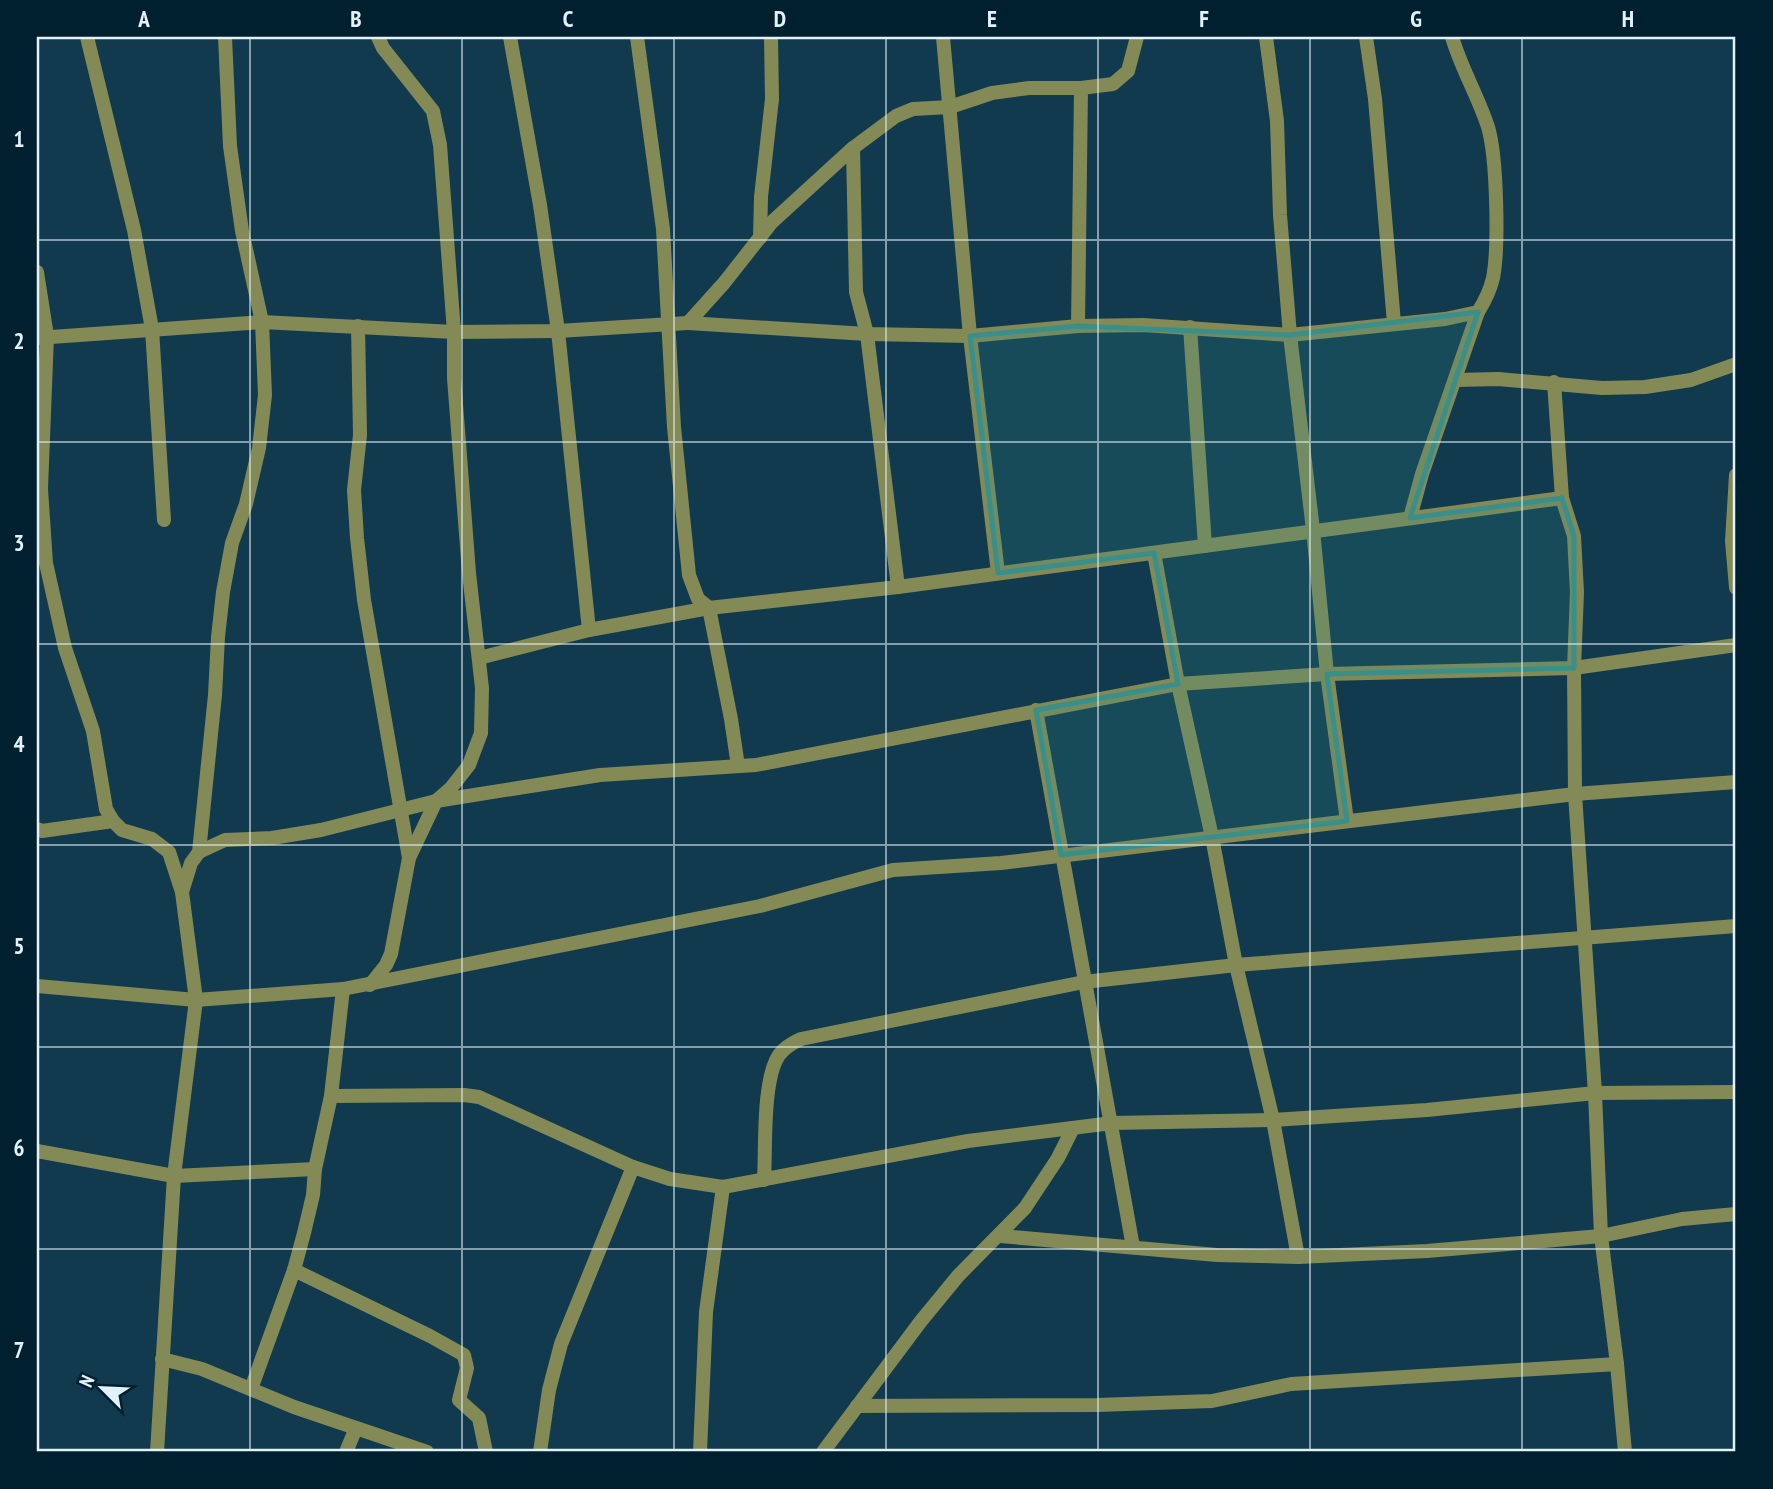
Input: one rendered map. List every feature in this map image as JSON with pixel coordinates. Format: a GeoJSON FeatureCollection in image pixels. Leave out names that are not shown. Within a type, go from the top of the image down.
{"type":"FeatureCollection","features":[{"type":"Feature","properties":{"kind":"street"},"geometry":{"type":"LineString","coordinates":[[87,37],[134,230],[152,328],[164,520]]}},
{"type":"Feature","properties":{"kind":"street"},"geometry":{"type":"LineString","coordinates":[[199,852],[223,592],[232,543],[246,504],[259,447],[264,395],[262,322],[242,231],[230,146],[225,37]]}},
{"type":"Feature","properties":{"kind":"street"},"geometry":{"type":"LineString","coordinates":[[370,985],[391,954],[409,858],[436,801],[451,788],[469,765],[481,733],[482,688],[469,573],[440,145],[433,111],[383,48],[378,37]]}},
{"type":"Feature","properties":{"kind":"street"},"geometry":{"type":"LineString","coordinates":[[510,37],[533,164],[558,331],[589,630]]}},
{"type":"Feature","properties":{"kind":"street"},"geometry":{"type":"LineString","coordinates":[[637,37],[663,229],[674,427],[689,575],[698,599],[709,608],[738,766]]}},
{"type":"Feature","properties":{"kind":"street"},"geometry":{"type":"LineString","coordinates":[[760,238],[761,197],[772,99],[771,37]]}},
{"type":"Feature","properties":{"kind":"street"},"geometry":{"type":"LineString","coordinates":[[943,37],[970,336],[998,573]]}},
{"type":"Feature","properties":{"kind":"street"},"geometry":{"type":"LineString","coordinates":[[688,324],[772,222],[853,148],[896,116],[913,109],[950,107],[1005,91],[1113,84],[1128,71],[1137,37]]}},
{"type":"Feature","properties":{"kind":"street"},"geometry":{"type":"LineString","coordinates":[[1266,37],[1277,121],[1280,215],[1290,335],[1327,674],[1347,821]]}},
{"type":"Feature","properties":{"kind":"street"},"geometry":{"type":"LineString","coordinates":[[1366,37],[1375,99],[1394,323]]}},
{"type":"Feature","properties":{"kind":"street"},"geometry":{"type":"LineString","coordinates":[[1410,518],[1422,474],[1493,276],[1496,234],[1488,129],[1452,37]]}},
{"type":"Feature","properties":{"kind":"street"},"geometry":{"type":"LineString","coordinates":[[1079,327],[1080,88]]}},
{"type":"Feature","properties":{"kind":"street"},"geometry":{"type":"LineString","coordinates":[[853,148],[856,292],[867,334],[898,587]]}},
{"type":"Feature","properties":{"kind":"street"},"geometry":{"type":"LineString","coordinates":[[37,272],[42,337],[41,489],[46,563],[65,648],[93,731],[106,809],[122,830],[152,839],[169,852],[182,892],[196,1000],[174,1176],[157,1452]]}},
{"type":"Feature","properties":{"kind":"street"},"geometry":{"type":"LineString","coordinates":[[42,337],[262,322],[454,332],[558,331],[688,324],[867,334],[970,336],[1143,325],[1290,335],[1445,319],[1478,312]]}},
{"type":"Feature","properties":{"kind":"street"},"geometry":{"type":"LineString","coordinates":[[358,326],[360,435],[354,490],[356,538],[364,600],[409,858]]}},
{"type":"Feature","properties":{"kind":"street"},"geometry":{"type":"LineString","coordinates":[[1190,327],[1205,546]]}},
{"type":"Feature","properties":{"kind":"street"},"geometry":{"type":"LineString","coordinates":[[1455,380],[1498,379],[1602,388],[1645,387],[1691,380],[1736,364]]}},
{"type":"Feature","properties":{"kind":"street"},"geometry":{"type":"LineString","coordinates":[[1554,382],[1562,498],[1574,536],[1577,592],[1574,668],[1575,794],[1601,1236],[1625,1452]]}},
{"type":"Feature","properties":{"kind":"street"},"geometry":{"type":"LineString","coordinates":[[1736,475],[1732,541],[1736,588]]}},
{"type":"Feature","properties":{"kind":"street"},"geometry":{"type":"LineString","coordinates":[[479,658],[589,630],[709,608],[898,587],[1562,498]]}},
{"type":"Feature","properties":{"kind":"street"},"geometry":{"type":"LineString","coordinates":[[1154,553],[1236,965],[1273,1120],[1298,1257]]}},
{"type":"Feature","properties":{"kind":"street"},"geometry":{"type":"LineString","coordinates":[[182,892],[191,863],[199,852],[225,840],[272,838],[321,830],[436,801],[600,775],[756,765],[1178,684],[1327,674],[1574,668],[1736,645]]}},
{"type":"Feature","properties":{"kind":"street"},"geometry":{"type":"LineString","coordinates":[[1036,710],[1133,1247]]}},
{"type":"Feature","properties":{"kind":"street"},"geometry":{"type":"LineString","coordinates":[[37,986],[196,1000],[343,989],[760,906],[893,870],[1002,863],[1575,794],[1736,782]]}},
{"type":"Feature","properties":{"kind":"street"},"geometry":{"type":"LineString","coordinates":[[37,829],[42,831],[113,821]]}},
{"type":"Feature","properties":{"kind":"street"},"geometry":{"type":"LineString","coordinates":[[764,1180],[770,1078],[778,1057],[787,1046],[801,1039],[1084,982],[1236,965],[1736,926]]}},
{"type":"Feature","properties":{"kind":"street"},"geometry":{"type":"LineString","coordinates":[[251,1389],[294,1270],[313,1195],[315,1169],[331,1096],[343,989]]}},
{"type":"Feature","properties":{"kind":"street"},"geometry":{"type":"LineString","coordinates":[[331,1096],[451,1094],[479,1097],[633,1167],[670,1179],[723,1187],[968,1141],[1112,1123],[1273,1120],[1427,1110],[1594,1093],[1736,1093]]}},
{"type":"Feature","properties":{"kind":"street"},"geometry":{"type":"LineString","coordinates":[[823,1452],[951,1285],[1025,1208],[1058,1158],[1073,1128]]}},
{"type":"Feature","properties":{"kind":"street"},"geometry":{"type":"LineString","coordinates":[[37,1151],[174,1176],[315,1169]]}},
{"type":"Feature","properties":{"kind":"street"},"geometry":{"type":"LineString","coordinates":[[540,1452],[549,1390],[561,1344],[633,1167]]}},
{"type":"Feature","properties":{"kind":"street"},"geometry":{"type":"LineString","coordinates":[[701,1452],[706,1312],[723,1187]]}},
{"type":"Feature","properties":{"kind":"street"},"geometry":{"type":"LineString","coordinates":[[1000,1236],[1217,1255],[1298,1257],[1427,1251],[1601,1236],[1682,1219],[1736,1214]]}},
{"type":"Feature","properties":{"kind":"street"},"geometry":{"type":"LineString","coordinates":[[294,1270],[464,1355],[467,1368],[459,1400],[479,1418],[486,1452]]}},
{"type":"Feature","properties":{"kind":"street"},"geometry":{"type":"LineString","coordinates":[[162,1359],[202,1369],[294,1407],[427,1452]]}},
{"type":"Feature","properties":{"kind":"street"},"geometry":{"type":"LineString","coordinates":[[857,1406],[1097,1405],[1212,1401],[1291,1384],[1617,1364]]}},
{"type":"Feature","properties":{"kind":"street"},"geometry":{"type":"LineString","coordinates":[[346,1452],[356,1428]]}},
{"type":"Feature","properties":{"kind":"highlighted area"},"geometry":{"type":"Polygon","coordinates":[[[1478,312],[1410,518],[1562,498],[1574,536],[1574,668],[1327,674],[1347,821],[1061,855],[1036,710],[1178,684],[1154,553],[998,573],[970,336],[1078,326],[1290,335],[1478,312]]]}}]}
